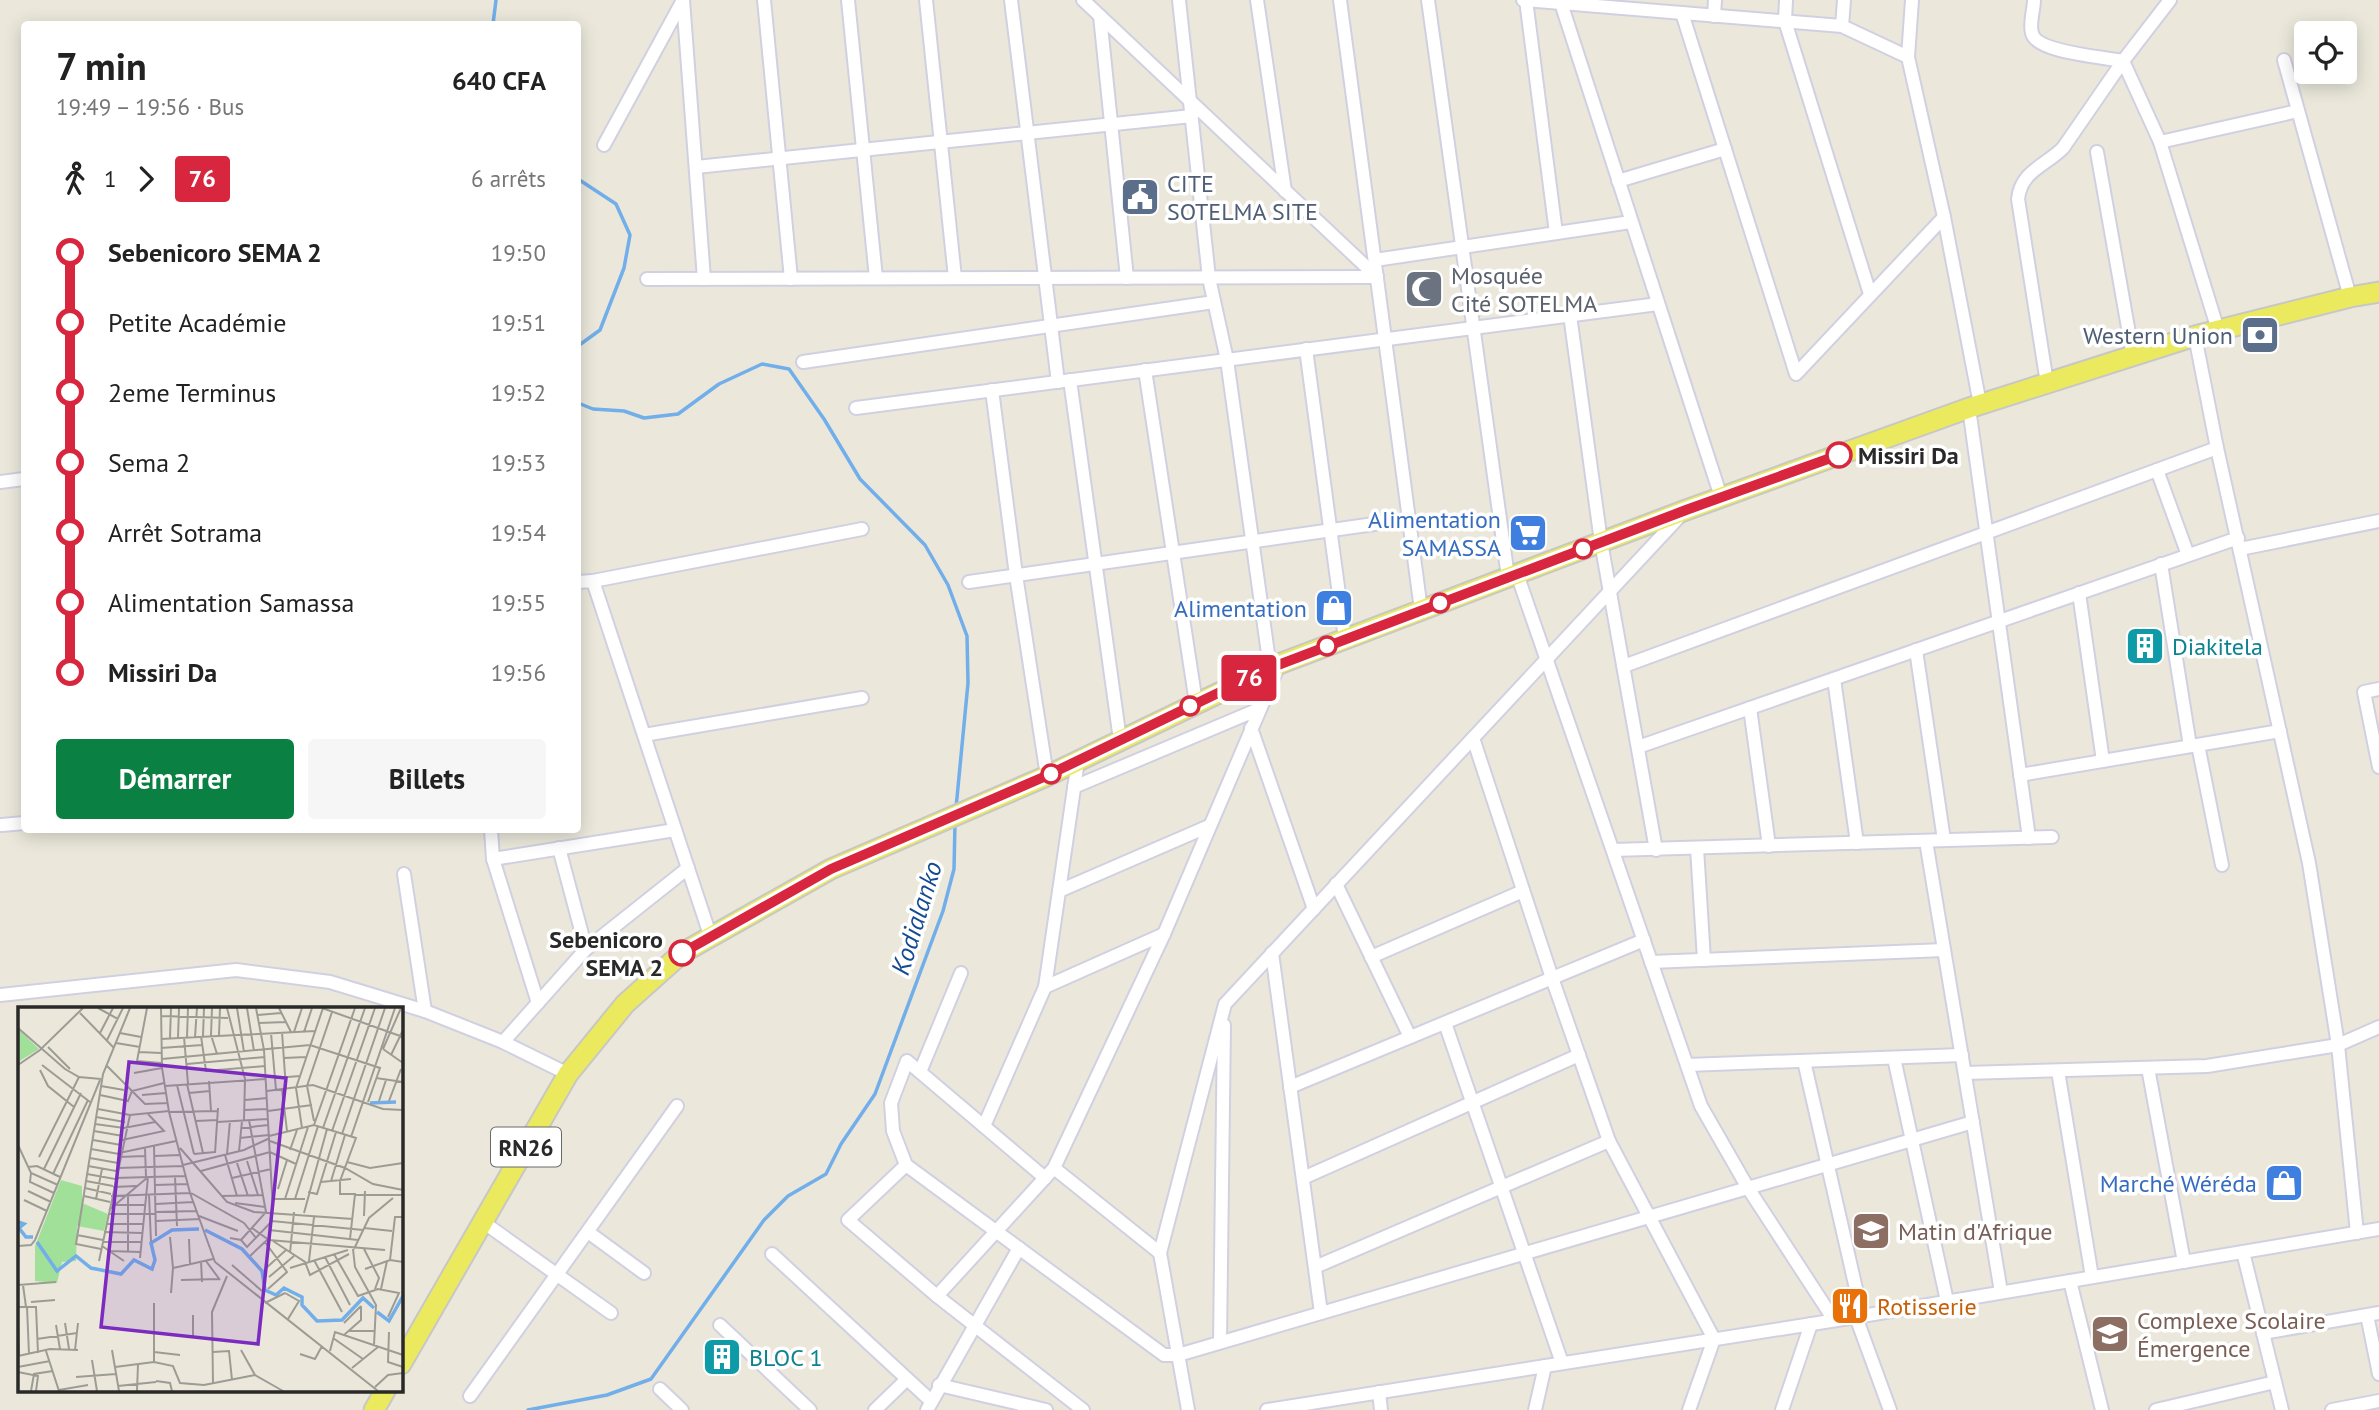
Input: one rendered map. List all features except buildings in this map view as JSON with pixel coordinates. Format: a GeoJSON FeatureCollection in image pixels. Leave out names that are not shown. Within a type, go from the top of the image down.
{"type":"FeatureCollection","features":[{"type":"Feature","properties":{"kind":"main road","name":"RN26"},"geometry":{"type":"LineString","coordinates":[[402,1361],[568,1074],[625,1004],[669,962],[710,935],[831,869],[1046,776],[1275,666],[1686,510],[1974,406],[2195,336],[2379,292]]}},
{"type":"Feature","properties":{"kind":"main road"},"geometry":{"type":"LineString","coordinates":[[374,1410],[384,1392]]}},
{"type":"Feature","properties":{"kind":"street"},"geometry":{"type":"LineString","coordinates":[[604,145],[683,0],[704,279]]}},
{"type":"Feature","properties":{"kind":"street"},"geometry":{"type":"LineString","coordinates":[[764,0],[791,279]]}},
{"type":"Feature","properties":{"kind":"street"},"geometry":{"type":"LineString","coordinates":[[848,0],[876,278]]}},
{"type":"Feature","properties":{"kind":"street"},"geometry":{"type":"LineString","coordinates":[[926,0],[955,278]]}},
{"type":"Feature","properties":{"kind":"street"},"geometry":{"type":"LineString","coordinates":[[1010,0],[1051,326],[1064,381],[1095,564],[1120,740]]}},
{"type":"Feature","properties":{"kind":"street"},"geometry":{"type":"LineString","coordinates":[[1083,0],[1377,277]]}},
{"type":"Feature","properties":{"kind":"street"},"geometry":{"type":"LineString","coordinates":[[937,1296],[1050,1173],[1164,934],[1275,666],[1252,541],[1227,360],[1209,278],[1179,0]]}},
{"type":"Feature","properties":{"kind":"street"},"geometry":{"type":"LineString","coordinates":[[1257,0],[1285,191]]}},
{"type":"Feature","properties":{"kind":"street"},"geometry":{"type":"LineString","coordinates":[[1340,0],[1421,610]]}},
{"type":"Feature","properties":{"kind":"street"},"geometry":{"type":"LineString","coordinates":[[1428,0],[1512,575],[1546,659],[1701,1106],[1748,1188],[1834,1320]]}},
{"type":"Feature","properties":{"kind":"street"},"geometry":{"type":"LineString","coordinates":[[1556,233],[1525,0],[1634,5],[1682,13],[1842,26],[1908,57]]}},
{"type":"Feature","properties":{"kind":"street"},"geometry":{"type":"LineString","coordinates":[[1714,16],[1715,0]]}},
{"type":"Feature","properties":{"kind":"street"},"geometry":{"type":"LineString","coordinates":[[1786,0],[1784,21],[1870,293]]}},
{"type":"Feature","properties":{"kind":"street"},"geometry":{"type":"LineString","coordinates":[[1842,26],[1844,0]]}},
{"type":"Feature","properties":{"kind":"street"},"geometry":{"type":"LineString","coordinates":[[1912,0],[1908,57],[1944,217],[1974,406],[1998,621],[2029,838]]}},
{"type":"Feature","properties":{"kind":"street"},"geometry":{"type":"LineString","coordinates":[[2034,0],[2032,33],[2039,44],[2057,50],[2123,61]]}},
{"type":"Feature","properties":{"kind":"street"},"geometry":{"type":"LineString","coordinates":[[2047,383],[2018,199],[2019,188],[2024,178],[2051,160],[2063,148],[2123,61],[2170,0]]}},
{"type":"Feature","properties":{"kind":"street"},"geometry":{"type":"LineString","coordinates":[[1554,2],[1618,181],[1721,497]]}},
{"type":"Feature","properties":{"kind":"street"},"geometry":{"type":"LineString","coordinates":[[1682,13],[1796,373],[1944,217]]}},
{"type":"Feature","properties":{"kind":"street"},"geometry":{"type":"LineString","coordinates":[[1100,16],[1127,278]]}},
{"type":"Feature","properties":{"kind":"street"},"geometry":{"type":"LineString","coordinates":[[2284,60],[2350,297]]}},
{"type":"Feature","properties":{"kind":"street"},"geometry":{"type":"LineString","coordinates":[[2123,61],[2160,142],[2218,330]]}},
{"type":"Feature","properties":{"kind":"street"},"geometry":{"type":"LineString","coordinates":[[2160,142],[2298,111]]}},
{"type":"Feature","properties":{"kind":"street"},"geometry":{"type":"LineString","coordinates":[[695,167],[1192,116]]}},
{"type":"Feature","properties":{"kind":"street"},"geometry":{"type":"LineString","coordinates":[[1618,181],[1725,149]]}},
{"type":"Feature","properties":{"kind":"street"},"geometry":{"type":"LineString","coordinates":[[2097,152],[2133,356]]}},
{"type":"Feature","properties":{"kind":"street"},"geometry":{"type":"LineString","coordinates":[[1375,260],[1631,222]]}},
{"type":"Feature","properties":{"kind":"street"},"geometry":{"type":"LineString","coordinates":[[647,279],[1377,277]]}},
{"type":"Feature","properties":{"kind":"street"},"geometry":{"type":"LineString","coordinates":[[803,362],[1214,302]]}},
{"type":"Feature","properties":{"kind":"street"},"geometry":{"type":"LineString","coordinates":[[856,408],[1658,304]]}},
{"type":"Feature","properties":{"kind":"street"},"geometry":{"type":"LineString","coordinates":[[1570,315],[1601,542],[1656,850]]}},
{"type":"Feature","properties":{"kind":"street"},"geometry":{"type":"LineString","coordinates":[[2195,336],[2309,863],[2338,1045],[2357,1233]]}},
{"type":"Feature","properties":{"kind":"street"},"geometry":{"type":"LineString","coordinates":[[1306,349],[1345,639]]}},
{"type":"Feature","properties":{"kind":"street"},"geometry":{"type":"LineString","coordinates":[[1145,370],[1196,703]]}},
{"type":"Feature","properties":{"kind":"street"},"geometry":{"type":"LineString","coordinates":[[992,390],[1046,776]]}},
{"type":"Feature","properties":{"kind":"street"},"geometry":{"type":"LineString","coordinates":[[1624,666],[2217,447]]}},
{"type":"Feature","properties":{"kind":"street"},"geometry":{"type":"LineString","coordinates":[[2157,470],[2188,555]]}},
{"type":"Feature","properties":{"kind":"street"},"geometry":{"type":"LineString","coordinates":[[0,482],[21,479]]}},
{"type":"Feature","properties":{"kind":"street"},"geometry":{"type":"LineString","coordinates":[[1188,1410],[1160,1253],[1224,1004],[1686,510]]}},
{"type":"Feature","properties":{"kind":"street"},"geometry":{"type":"LineString","coordinates":[[969,582],[1409,519]]}},
{"type":"Feature","properties":{"kind":"street"},"geometry":{"type":"LineString","coordinates":[[1638,747],[2188,555],[2239,543],[2379,521]]}},
{"type":"Feature","properties":{"kind":"street"},"geometry":{"type":"LineString","coordinates":[[581,582],[862,528]]}},
{"type":"Feature","properties":{"kind":"street"},"geometry":{"type":"LineString","coordinates":[[2161,564],[2194,745],[2222,865]]}},
{"type":"Feature","properties":{"kind":"street"},"geometry":{"type":"LineString","coordinates":[[593,581],[710,935]]}},
{"type":"Feature","properties":{"kind":"street"},"geometry":{"type":"LineString","coordinates":[[2079,593],[2103,761]]}},
{"type":"Feature","properties":{"kind":"street"},"geometry":{"type":"LineString","coordinates":[[1916,650],[1944,840]]}},
{"type":"Feature","properties":{"kind":"street"},"geometry":{"type":"LineString","coordinates":[[1834,679],[1857,843]]}},
{"type":"Feature","properties":{"kind":"street"},"geometry":{"type":"LineString","coordinates":[[2379,689],[2364,692],[2379,767]]}},
{"type":"Feature","properties":{"kind":"street"},"geometry":{"type":"LineString","coordinates":[[644,735],[862,698]]}},
{"type":"Feature","properties":{"kind":"street"},"geometry":{"type":"LineString","coordinates":[[1750,708],[1769,846]]}},
{"type":"Feature","properties":{"kind":"street"},"geometry":{"type":"LineString","coordinates":[[1074,788],[1259,709]]}},
{"type":"Feature","properties":{"kind":"street"},"geometry":{"type":"LineString","coordinates":[[1251,728],[1314,908]]}},
{"type":"Feature","properties":{"kind":"street"},"geometry":{"type":"LineString","coordinates":[[2020,775],[2280,731]]}},
{"type":"Feature","properties":{"kind":"street"},"geometry":{"type":"LineString","coordinates":[[1473,738],[1609,1141],[1714,1339],[1689,1410]]}},
{"type":"Feature","properties":{"kind":"street"},"geometry":{"type":"LineString","coordinates":[[984,1126],[1045,987],[1078,761]]}},
{"type":"Feature","properties":{"kind":"street"},"geometry":{"type":"LineString","coordinates":[[2,825],[21,823]]}},
{"type":"Feature","properties":{"kind":"street"},"geometry":{"type":"LineString","coordinates":[[1059,891],[1209,826]]}},
{"type":"Feature","properties":{"kind":"street"},"geometry":{"type":"LineString","coordinates":[[493,859],[675,830]]}},
{"type":"Feature","properties":{"kind":"street"},"geometry":{"type":"LineString","coordinates":[[491,833],[493,859],[538,1003]]}},
{"type":"Feature","properties":{"kind":"street"},"geometry":{"type":"LineString","coordinates":[[1613,850],[2052,837]]}},
{"type":"Feature","properties":{"kind":"street"},"geometry":{"type":"LineString","coordinates":[[1926,841],[2001,1292]]}},
{"type":"Feature","properties":{"kind":"street"},"geometry":{"type":"LineString","coordinates":[[559,848],[586,949]]}},
{"type":"Feature","properties":{"kind":"street"},"geometry":{"type":"LineString","coordinates":[[1697,848],[1704,960]]}},
{"type":"Feature","properties":{"kind":"street"},"geometry":{"type":"LineString","coordinates":[[503,1042],[586,949],[688,868]]}},
{"type":"Feature","properties":{"kind":"street"},"geometry":{"type":"LineString","coordinates":[[404,874],[425,1011]]}},
{"type":"Feature","properties":{"kind":"street"},"geometry":{"type":"LineString","coordinates":[[1336,884],[1410,1037]]}},
{"type":"Feature","properties":{"kind":"street"},"geometry":{"type":"LineString","coordinates":[[1371,957],[1523,891]]}},
{"type":"Feature","properties":{"kind":"street"},"geometry":{"type":"LineString","coordinates":[[1045,987],[1164,934]]}},
{"type":"Feature","properties":{"kind":"street"},"geometry":{"type":"LineString","coordinates":[[1290,1087],[1644,940]]}},
{"type":"Feature","properties":{"kind":"street"},"geometry":{"type":"LineString","coordinates":[[1651,962],[1944,950]]}},
{"type":"Feature","properties":{"kind":"street"},"geometry":{"type":"LineString","coordinates":[[1272,953],[1321,1313]]}},
{"type":"Feature","properties":{"kind":"street"},"geometry":{"type":"LineString","coordinates":[[0,995],[236,970],[330,982],[425,1011],[503,1042],[568,1074]]}},
{"type":"Feature","properties":{"kind":"street"},"geometry":{"type":"LineString","coordinates":[[920,1072],[961,973]]}},
{"type":"Feature","properties":{"kind":"street"},"geometry":{"type":"LineString","coordinates":[[1220,1342],[1224,1004]]}},
{"type":"Feature","properties":{"kind":"street"},"geometry":{"type":"LineString","coordinates":[[1444,1023],[1562,1363]]}},
{"type":"Feature","properties":{"kind":"street"},"geometry":{"type":"LineString","coordinates":[[1965,1073],[2207,1066],[2338,1045],[2379,1027]]}},
{"type":"Feature","properties":{"kind":"street"},"geometry":{"type":"LineString","coordinates":[[1303,1178],[1579,1055]]}},
{"type":"Feature","properties":{"kind":"street"},"geometry":{"type":"LineString","coordinates":[[1687,1065],[1962,1055]]}},
{"type":"Feature","properties":{"kind":"street"},"geometry":{"type":"LineString","coordinates":[[1894,1058],[1947,1301]]}},
{"type":"Feature","properties":{"kind":"street"},"geometry":{"type":"LineString","coordinates":[[1160,1253],[984,1126],[907,1061],[891,1103],[893,1131],[906,1165],[1164,1355],[1178,1355],[1973,1122]]}},
{"type":"Feature","properties":{"kind":"street"},"geometry":{"type":"LineString","coordinates":[[1804,1061],[1859,1316],[1890,1410]]}},
{"type":"Feature","properties":{"kind":"street"},"geometry":{"type":"LineString","coordinates":[[2148,1068],[2184,1262]]}},
{"type":"Feature","properties":{"kind":"street"},"geometry":{"type":"LineString","coordinates":[[2058,1071],[2092,1277]]}},
{"type":"Feature","properties":{"kind":"street"},"geometry":{"type":"LineString","coordinates":[[470,1396],[677,1106]]}},
{"type":"Feature","properties":{"kind":"street"},"geometry":{"type":"LineString","coordinates":[[1315,1267],[1609,1141]]}},
{"type":"Feature","properties":{"kind":"street"},"geometry":{"type":"LineString","coordinates":[[906,1165],[848,1220],[937,1296],[1083,1410]]}},
{"type":"Feature","properties":{"kind":"street"},"geometry":{"type":"LineString","coordinates":[[483,1222],[611,1313]]}},
{"type":"Feature","properties":{"kind":"street"},"geometry":{"type":"LineString","coordinates":[[1267,1410],[1296,1408],[1379,1392],[1811,1324],[2379,1229]]}},
{"type":"Feature","properties":{"kind":"street"},"geometry":{"type":"LineString","coordinates":[[588,1231],[644,1273]]}},
{"type":"Feature","properties":{"kind":"street"},"geometry":{"type":"LineString","coordinates":[[772,1254],[907,1379],[928,1405],[1019,1248]]}},
{"type":"Feature","properties":{"kind":"street"},"geometry":{"type":"LineString","coordinates":[[2243,1252],[2282,1410]]}},
{"type":"Feature","properties":{"kind":"street"},"geometry":{"type":"LineString","coordinates":[[2070,1281],[2102,1410]]}},
{"type":"Feature","properties":{"kind":"street"},"geometry":{"type":"LineString","coordinates":[[2263,1333],[2373,1314],[2379,1374]]}},
{"type":"Feature","properties":{"kind":"street"},"geometry":{"type":"LineString","coordinates":[[1782,1410],[1811,1324]]}},
{"type":"Feature","properties":{"kind":"street"},"geometry":{"type":"LineString","coordinates":[[720,1325],[810,1410]]}},
{"type":"Feature","properties":{"kind":"street"},"geometry":{"type":"LineString","coordinates":[[1535,1410],[1545,1366]]}},
{"type":"Feature","properties":{"kind":"street"},"geometry":{"type":"LineString","coordinates":[[874,1410],[907,1379]]}},
{"type":"Feature","properties":{"kind":"street"},"geometry":{"type":"LineString","coordinates":[[2156,1410],[2275,1382]]}},
{"type":"Feature","properties":{"kind":"street"},"geometry":{"type":"LineString","coordinates":[[939,1385],[1015,1406],[1046,1410]]}},
{"type":"Feature","properties":{"kind":"street"},"geometry":{"type":"LineString","coordinates":[[660,1389],[682,1410]]}},
{"type":"Feature","properties":{"kind":"street"},"geometry":{"type":"LineString","coordinates":[[1379,1392],[1381,1410]]}},
{"type":"Feature","properties":{"kind":"street"},"geometry":{"type":"LineString","coordinates":[[2332,1410],[2379,1401]]}},
{"type":"Feature","properties":{"kind":"waterway","name":"Kodialanko"},"geometry":{"type":"LineString","coordinates":[[493,21],[496,0]]}},
{"type":"Feature","properties":{"kind":"waterway","name":"Kodialanko"},"geometry":{"type":"LineString","coordinates":[[581,181],[616,204],[630,235],[624,268],[600,330],[581,344]]}},
{"type":"Feature","properties":{"kind":"waterway","name":"Kodialanko"},"geometry":{"type":"LineString","coordinates":[[581,404],[593,409],[624,411],[644,418],[678,414],[719,384],[762,364],[789,369],[824,419],[860,479],[925,545],[948,585],[967,636],[968,683],[956,808]]}},
{"type":"Feature","properties":{"kind":"waterway","name":"Kodialanko"},"geometry":{"type":"LineString","coordinates":[[528,1410],[607,1395],[651,1379],[764,1220],[788,1196],[826,1174],[841,1144],[875,1094],[943,911],[954,869],[955,823]]}},
{"type":"Feature","properties":{"kind":"bus line","name":"76"},"geometry":{"type":"LineString","coordinates":[[682,953],[831,869],[1046,776],[1270,668],[1686,510],[1839,455]]}},
{"type":"Feature","properties":{"kind":"place","name":"CITE SOTELMA SITE"},"geometry":{"type":"Point","coordinates":[1140,197]}},
{"type":"Feature","properties":{"kind":"place","name":"Mosquée Cité SOTELMA"},"geometry":{"type":"Point","coordinates":[1424,289]}},
{"type":"Feature","properties":{"kind":"place","name":"Western Union"},"geometry":{"type":"Point","coordinates":[2260,335]}},
{"type":"Feature","properties":{"kind":"place","name":"Missiri Da"},"geometry":{"type":"Point","coordinates":[1839,455]}},
{"type":"Feature","properties":{"kind":"place","name":"Alimentation SAMASSA"},"geometry":{"type":"Point","coordinates":[1528,533]}},
{"type":"Feature","properties":{"kind":"place","name":"Alimentation"},"geometry":{"type":"Point","coordinates":[1334,608]}},
{"type":"Feature","properties":{"kind":"place","name":"Diakitela"},"geometry":{"type":"Point","coordinates":[2145,646]}},
{"type":"Feature","properties":{"kind":"place","name":"Sebenicoro SEMA 2"},"geometry":{"type":"Point","coordinates":[682,953]}},
{"type":"Feature","properties":{"kind":"place","name":"Marché Wéréda"},"geometry":{"type":"Point","coordinates":[2284,1183]}},
{"type":"Feature","properties":{"kind":"place","name":"Matin d'Afrique"},"geometry":{"type":"Point","coordinates":[1871,1231]}},
{"type":"Feature","properties":{"kind":"place","name":"Rotisserie"},"geometry":{"type":"Point","coordinates":[1850,1306]}},
{"type":"Feature","properties":{"kind":"place","name":"Complexe Scolaire Émergence"},"geometry":{"type":"Point","coordinates":[2110,1334]}},
{"type":"Feature","properties":{"kind":"place","name":"BLOC 1"},"geometry":{"type":"Point","coordinates":[722,1357]}}]}
